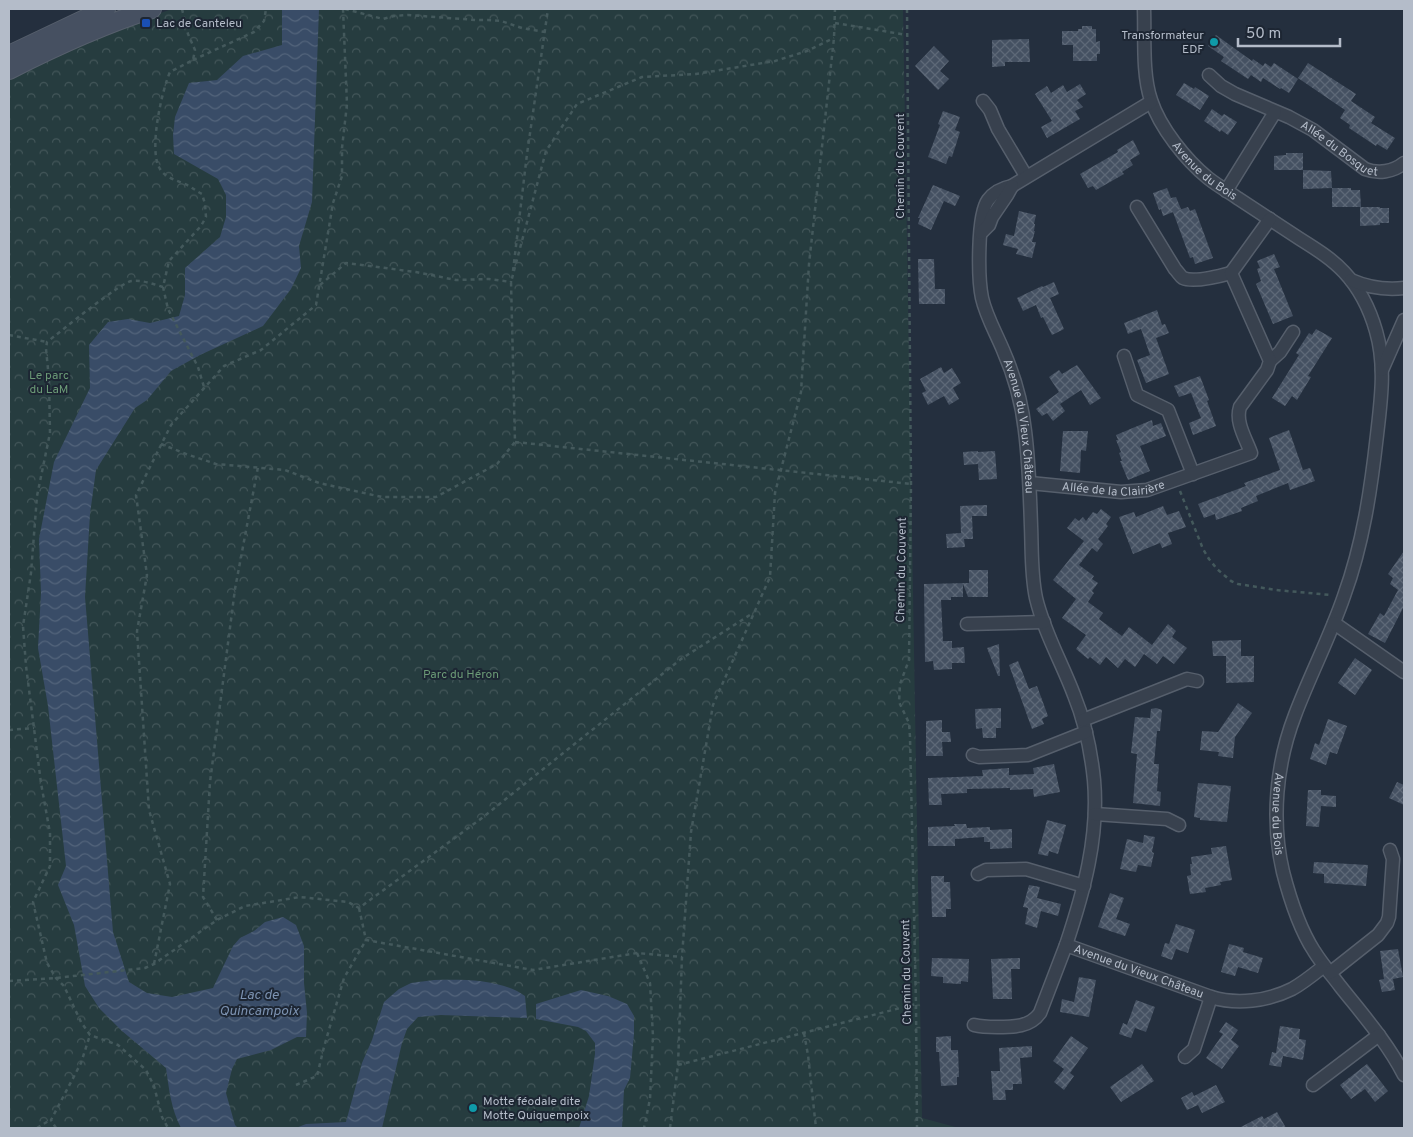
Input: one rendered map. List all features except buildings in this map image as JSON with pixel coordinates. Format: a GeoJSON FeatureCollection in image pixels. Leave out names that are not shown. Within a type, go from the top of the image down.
{"type":"FeatureCollection","features":[{"type":"Feature","properties":{"kind":"main road"},"geometry":{"type":"LineString","coordinates":[[9,55],[106,9]]}},
{"type":"Feature","properties":{"kind":"main road"},"geometry":{"type":"LineString","coordinates":[[9,70],[50,49],[83,20],[152,9]]}},
{"type":"Feature","properties":{"kind":"street","name":"Avenue du Bois"},"geometry":{"type":"LineString","coordinates":[[1144,9],[1147,83],[1151,102],[1159,119],[1184,154],[1210,180],[1329,258],[1350,280],[1367,307],[1376,330],[1382,371],[1381,401],[1372,483],[1363,531],[1345,594],[1290,728],[1280,770],[1277,802],[1279,846],[1286,881],[1307,939],[1327,970],[1379,1035],[1404,1075]]}},
{"type":"Feature","properties":{"kind":"street","name":"Allée du Bosquet"},"geometry":{"type":"LineString","coordinates":[[1209,74],[1221,86],[1234,94],[1289,117],[1313,130],[1369,171],[1387,171],[1404,163]]}},
{"type":"Feature","properties":{"kind":"street"},"geometry":{"type":"LineString","coordinates":[[983,101],[990,110],[998,129],[1026,176]]}},
{"type":"Feature","properties":{"kind":"street","name":"Avenue du Vieux Château"},"geometry":{"type":"LineString","coordinates":[[974,1025],[981,1027],[1016,1026],[1028,1023],[1038,1017],[1066,944],[1084,886],[1090,860],[1095,814],[1094,782],[1084,726],[1074,694],[1044,622],[1036,597],[1033,574],[1030,483],[1025,430],[1016,384],[982,298],[980,234],[989,225],[1012,186],[1151,102]]}},
{"type":"Feature","properties":{"kind":"street"},"geometry":{"type":"LineString","coordinates":[[1226,190],[1275,112]]}},
{"type":"Feature","properties":{"kind":"street"},"geometry":{"type":"LineString","coordinates":[[1137,207],[1175,269],[1188,279],[1231,273],[1270,219]]}},
{"type":"Feature","properties":{"kind":"street"},"geometry":{"type":"LineString","coordinates":[[1231,273],[1270,361]]}},
{"type":"Feature","properties":{"kind":"street"},"geometry":{"type":"LineString","coordinates":[[1350,280],[1381,288],[1404,288]]}},
{"type":"Feature","properties":{"kind":"street","name":"Avenue du Bois"},"geometry":{"type":"LineString","coordinates":[[1382,371],[1404,320]]}},
{"type":"Feature","properties":{"kind":"street","name":"Allée de la Clairière"},"geometry":{"type":"LineString","coordinates":[[1030,483],[1131,493],[1175,481],[1250,453],[1239,422],[1239,412],[1267,370],[1270,361],[1280,352],[1293,332]]}},
{"type":"Feature","properties":{"kind":"street"},"geometry":{"type":"LineString","coordinates":[[1124,356],[1137,395],[1168,410],[1194,474]]}},
{"type":"Feature","properties":{"kind":"street"},"geometry":{"type":"LineString","coordinates":[[967,624],[1044,622]]}},
{"type":"Feature","properties":{"kind":"street"},"geometry":{"type":"LineString","coordinates":[[1334,623],[1404,672]]}},
{"type":"Feature","properties":{"kind":"street"},"geometry":{"type":"LineString","coordinates":[[973,755],[979,757],[1028,755],[1084,726],[1187,678],[1196,681]]}},
{"type":"Feature","properties":{"kind":"street"},"geometry":{"type":"LineString","coordinates":[[1095,814],[1167,819],[1179,825]]}},
{"type":"Feature","properties":{"kind":"street"},"geometry":{"type":"LineString","coordinates":[[1327,970],[1384,930],[1389,917],[1393,859],[1390,850]]}},
{"type":"Feature","properties":{"kind":"street"},"geometry":{"type":"LineString","coordinates":[[978,874],[986,870],[1026,869],[1084,886]]}},
{"type":"Feature","properties":{"kind":"street","name":"Avenue du Vieux Château"},"geometry":{"type":"LineString","coordinates":[[1066,944],[1211,997],[1239,1001],[1269,997],[1291,989],[1327,970]]}},
{"type":"Feature","properties":{"kind":"street","name":"Avenue du Vieux Château"},"geometry":{"type":"LineString","coordinates":[[1185,1056],[1194,1048],[1211,997]]}},
{"type":"Feature","properties":{"kind":"street"},"geometry":{"type":"LineString","coordinates":[[1313,1085],[1379,1035]]}},
{"type":"Feature","properties":{"kind":"path"},"geometry":{"type":"LineString","coordinates":[[182,9],[194,50],[193,60]]}},
{"type":"Feature","properties":{"kind":"path"},"geometry":{"type":"LineString","coordinates":[[204,388],[198,367],[168,309],[163,287],[169,261],[201,226],[206,217],[205,204],[202,194],[170,178],[160,169],[155,155],[155,139],[164,84],[170,72],[254,32],[264,21],[266,9]]}},
{"type":"Feature","properties":{"kind":"path"},"geometry":{"type":"LineString","coordinates":[[154,964],[170,884],[149,810],[137,631],[147,575],[136,495],[171,425],[224,366],[261,350],[316,305],[333,203],[342,176],[342,148],[347,104],[344,9],[383,19],[394,16],[408,16],[502,21],[522,28],[545,32]]}},
{"type":"Feature","properties":{"kind":"path"},"geometry":{"type":"LineString","coordinates":[[161,444],[216,464],[286,470],[319,483],[382,497],[436,497],[497,464],[515,442],[511,282],[548,9]]}},
{"type":"Feature","properties":{"kind":"path"},"geometry":{"type":"LineString","coordinates":[[670,1128],[678,1065],[682,957],[691,832],[713,705],[770,577],[775,493],[801,392],[809,264],[836,9]]}},
{"type":"Feature","properties":{"kind":"path","name":"Chemin du Couvent"},"geometry":{"type":"LineString","coordinates":[[907,9],[911,484],[909,660],[900,684],[899,702],[909,723],[910,737],[917,1128]]}},
{"type":"Feature","properties":{"kind":"path"},"geometry":{"type":"LineString","coordinates":[[835,23],[908,35]]}},
{"type":"Feature","properties":{"kind":"path"},"geometry":{"type":"LineString","coordinates":[[511,282],[546,150],[577,104],[642,77],[696,74],[775,61],[807,51],[834,38]]}},
{"type":"Feature","properties":{"kind":"path"},"geometry":{"type":"LineString","coordinates":[[319,286],[346,263],[416,272],[456,280],[489,279],[511,282]]}},
{"type":"Feature","properties":{"kind":"path"},"geometry":{"type":"LineString","coordinates":[[163,287],[146,281],[130,280],[47,342],[50,433],[37,496],[31,573],[23,626],[40,783],[50,833],[50,866],[33,902],[47,963],[56,978],[64,986],[81,1022],[90,1035],[118,1046],[146,1070],[154,1086],[162,1117],[168,1128]]}},
{"type":"Feature","properties":{"kind":"path"},"geometry":{"type":"LineString","coordinates":[[9,334],[47,342]]}},
{"type":"Feature","properties":{"kind":"path"},"geometry":{"type":"LineString","coordinates":[[515,442],[911,484]]}},
{"type":"Feature","properties":{"kind":"path"},"geometry":{"type":"LineString","coordinates":[[217,920],[203,897],[210,782],[235,589],[258,467]]}},
{"type":"Feature","properties":{"kind":"path"},"geometry":{"type":"LineString","coordinates":[[1175,481],[1203,549],[1216,570],[1231,581],[1238,584],[1295,593],[1345,594]]}},
{"type":"Feature","properties":{"kind":"path"},"geometry":{"type":"LineString","coordinates":[[359,908],[482,818],[681,659],[754,612]]}},
{"type":"Feature","properties":{"kind":"path"},"geometry":{"type":"LineString","coordinates":[[9,730],[34,728]]}},
{"type":"Feature","properties":{"kind":"path"},"geometry":{"type":"LineString","coordinates":[[9,981],[132,971],[145,968],[154,964],[217,920],[245,906],[300,897],[348,902],[359,908],[366,940],[344,978],[317,1076],[296,1085]]}},
{"type":"Feature","properties":{"kind":"path"},"geometry":{"type":"LineString","coordinates":[[366,940],[532,970],[637,953],[682,957]]}},
{"type":"Feature","properties":{"kind":"path"},"geometry":{"type":"LineString","coordinates":[[637,953],[650,983],[653,1036],[650,1099],[644,1128]]}},
{"type":"Feature","properties":{"kind":"path"},"geometry":{"type":"LineString","coordinates":[[678,1065],[916,1004]]}},
{"type":"Feature","properties":{"kind":"path"},"geometry":{"type":"LineString","coordinates":[[804,1033],[816,1128]]}},
{"type":"Feature","properties":{"kind":"path"},"geometry":{"type":"LineString","coordinates":[[36,1128],[51,1120],[81,1063],[90,1035]]}},
{"type":"Feature","properties":{"kind":"path"},"geometry":{"type":"LineString","coordinates":[[51,1120],[56,1128]]}},
{"type":"Feature","properties":{"kind":"green space","name":"Parc du Héron"},"geometry":{"type":"Polygon","coordinates":[[[172,9],[903,9],[922,1118],[959,1128],[9,1128],[9,79],[90,38],[172,9]]]}},
{"type":"Feature","properties":{"kind":"water","name":"Lac de Canteleu"},"geometry":{"type":"Polygon","coordinates":[[[282,9],[319,9],[312,202],[299,246],[301,268],[291,289],[263,326],[200,355],[171,371],[147,400],[135,408],[96,470],[90,514],[85,597],[113,932],[129,982],[147,993],[172,997],[213,988],[233,946],[240,938],[254,931],[265,922],[283,917],[296,925],[304,946],[304,983],[307,1013],[306,1037],[297,1037],[271,1050],[237,1059],[232,1069],[226,1093],[235,1125],[238,1128],[181,1128],[169,1091],[166,1068],[122,1031],[99,1008],[85,986],[74,925],[58,885],[66,866],[48,706],[38,648],[41,593],[39,539],[54,462],[90,388],[89,345],[108,322],[128,319],[150,323],[179,316],[185,295],[185,268],[220,237],[226,217],[226,195],[218,179],[174,154],[173,135],[175,117],[189,83],[217,80],[243,56],[282,45],[282,9]]]}},
{"type":"Feature","properties":{"kind":"water"},"geometry":{"type":"Polygon","coordinates":[[[434,980],[481,981],[516,990],[525,996],[527,1018],[441,1015],[418,1017],[407,1029],[402,1043],[382,1128],[296,1128],[306,1124],[346,1122],[362,1063],[372,1040],[384,1002],[399,989],[411,983],[434,980]]]}},
{"type":"Feature","properties":{"kind":"water"},"geometry":{"type":"Polygon","coordinates":[[[581,990],[608,996],[627,1004],[634,1016],[630,1078],[624,1090],[622,1128],[579,1128],[589,1096],[595,1043],[586,1031],[578,1027],[536,1019],[536,1004],[581,990]]]}},
{"type":"Feature","properties":{"kind":"place","name":"Lac de Canteleu"},"geometry":{"type":"Point","coordinates":[146,23]}},
{"type":"Feature","properties":{"kind":"place","name":"Transformateur EDF"},"geometry":{"type":"Point","coordinates":[1214,42]}},
{"type":"Feature","properties":{"kind":"place","name":"Motte féodale dite Motte Quiquempoix"},"geometry":{"type":"Point","coordinates":[473,1108]}},
{"type":"Feature","properties":{"kind":"park label","name":"Le parc du LaM"},"geometry":{"type":"Point","coordinates":[49,382]}},
{"type":"Feature","properties":{"kind":"water label","name":"Lac de Quincampoix"},"geometry":{"type":"Point","coordinates":[259,1002]}}]}
